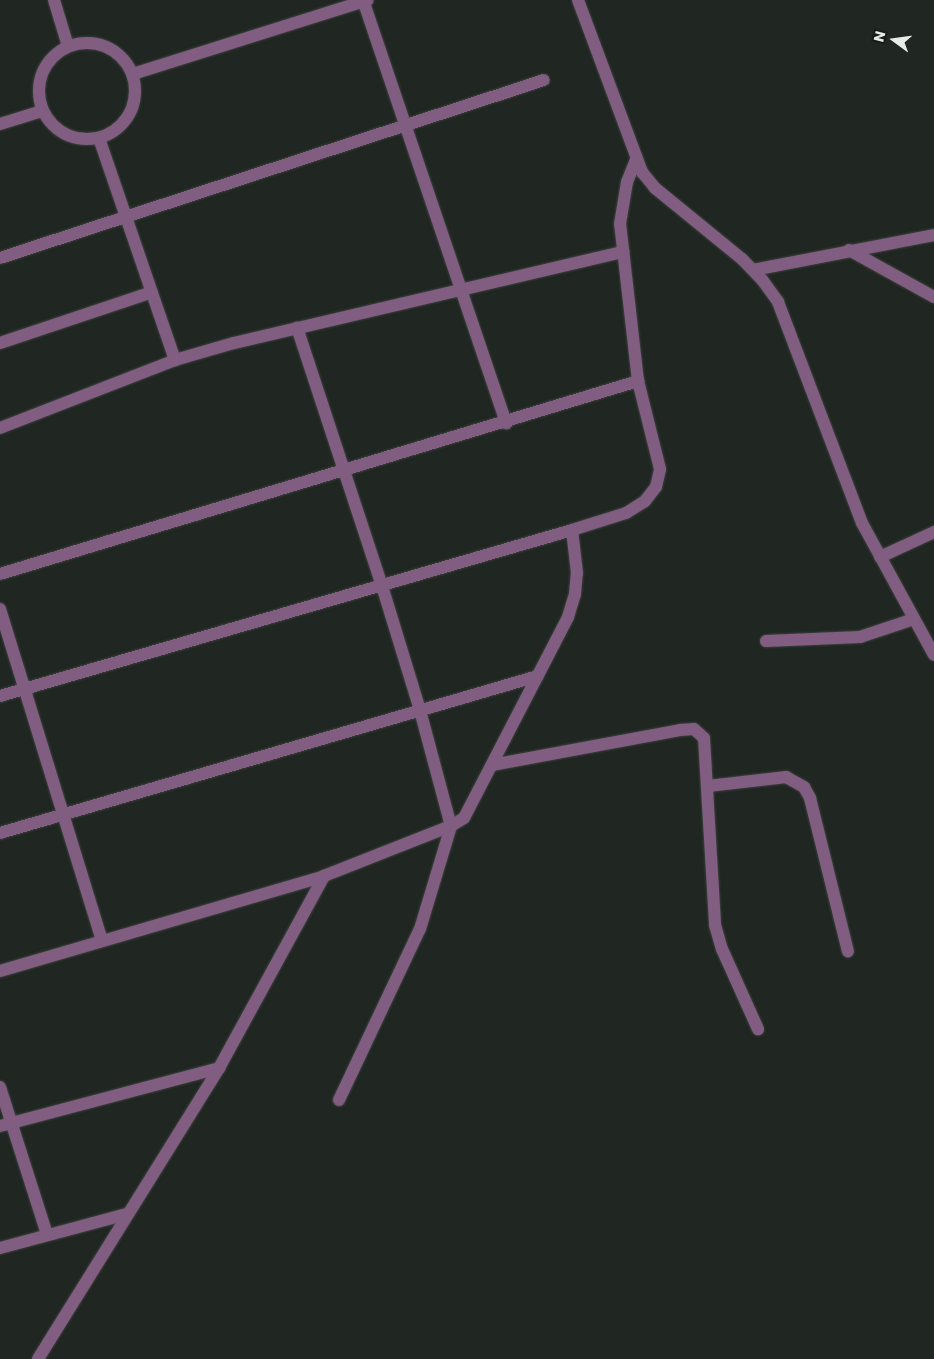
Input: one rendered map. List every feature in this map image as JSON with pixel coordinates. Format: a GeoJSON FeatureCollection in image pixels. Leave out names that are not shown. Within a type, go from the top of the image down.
{"type":"FeatureCollection","features":[{"type":"Feature","properties":{"kind":"street"},"geometry":{"type":"LineString","coordinates":[[54,0],[68,46]]}},
{"type":"Feature","properties":{"kind":"street"},"geometry":{"type":"LineString","coordinates":[[133,74],[365,0],[506,423]]}},
{"type":"Feature","properties":{"kind":"street"},"geometry":{"type":"LineString","coordinates":[[578,0],[636,160],[655,188],[753,270],[778,302],[852,498],[880,557],[934,655]]}},
{"type":"Feature","properties":{"kind":"street"},"geometry":{"type":"LineString","coordinates":[[99,43],[114,50],[133,74],[136,90],[130,113],[114,132],[99,138],[83,139],[67,135],[54,126],[42,111],[39,82],[45,66],[55,54],[68,46],[99,43]]}},
{"type":"Feature","properties":{"kind":"street"},"geometry":{"type":"LineString","coordinates":[[0,258],[406,127],[544,80]]}},
{"type":"Feature","properties":{"kind":"street"},"geometry":{"type":"LineString","coordinates":[[0,124],[42,111]]}},
{"type":"Feature","properties":{"kind":"street"},"geometry":{"type":"LineString","coordinates":[[99,138],[175,360]]}},
{"type":"Feature","properties":{"kind":"street"},"geometry":{"type":"LineString","coordinates":[[0,696],[572,530],[626,513],[645,501],[656,488],[660,469],[638,382],[620,224],[623,198],[636,160]]}},
{"type":"Feature","properties":{"kind":"street"},"geometry":{"type":"LineString","coordinates":[[753,270],[934,235]]}},
{"type":"Feature","properties":{"kind":"street"},"geometry":{"type":"LineString","coordinates":[[849,250],[934,298]]}},
{"type":"Feature","properties":{"kind":"street"},"geometry":{"type":"LineString","coordinates":[[0,428],[175,360],[298,328],[623,252]]}},
{"type":"Feature","properties":{"kind":"street"},"geometry":{"type":"LineString","coordinates":[[0,343],[152,292]]}},
{"type":"Feature","properties":{"kind":"street"},"geometry":{"type":"LineString","coordinates":[[298,328],[382,586],[420,710],[451,826],[420,930],[339,1100]]}},
{"type":"Feature","properties":{"kind":"street"},"geometry":{"type":"LineString","coordinates":[[0,574],[345,473],[638,382]]}},
{"type":"Feature","properties":{"kind":"street"},"geometry":{"type":"LineString","coordinates":[[0,971],[324,876],[451,826],[464,818],[568,617],[575,594],[577,573],[572,530]]}},
{"type":"Feature","properties":{"kind":"street"},"geometry":{"type":"LineString","coordinates":[[880,557],[934,532]]}},
{"type":"Feature","properties":{"kind":"street"},"geometry":{"type":"LineString","coordinates":[[0,609],[102,940]]}},
{"type":"Feature","properties":{"kind":"street"},"geometry":{"type":"LineString","coordinates":[[766,642],[860,637],[914,619]]}},
{"type":"Feature","properties":{"kind":"street"},"geometry":{"type":"LineString","coordinates":[[0,833],[538,676]]}},
{"type":"Feature","properties":{"kind":"street"},"geometry":{"type":"LineString","coordinates":[[492,765],[694,730],[704,738],[715,925],[722,949],[758,1029]]}},
{"type":"Feature","properties":{"kind":"street"},"geometry":{"type":"LineString","coordinates":[[708,786],[786,777],[804,787],[810,798],[848,951]]}},
{"type":"Feature","properties":{"kind":"street"},"geometry":{"type":"LineString","coordinates":[[38,1359],[219,1068],[324,876]]}},
{"type":"Feature","properties":{"kind":"street"},"geometry":{"type":"LineString","coordinates":[[6,1124],[219,1068]]}},
{"type":"Feature","properties":{"kind":"street"},"geometry":{"type":"LineString","coordinates":[[0,1087],[6,1124],[47,1234]]}},
{"type":"Feature","properties":{"kind":"street"},"geometry":{"type":"LineString","coordinates":[[0,1248],[127,1214]]}}]}
